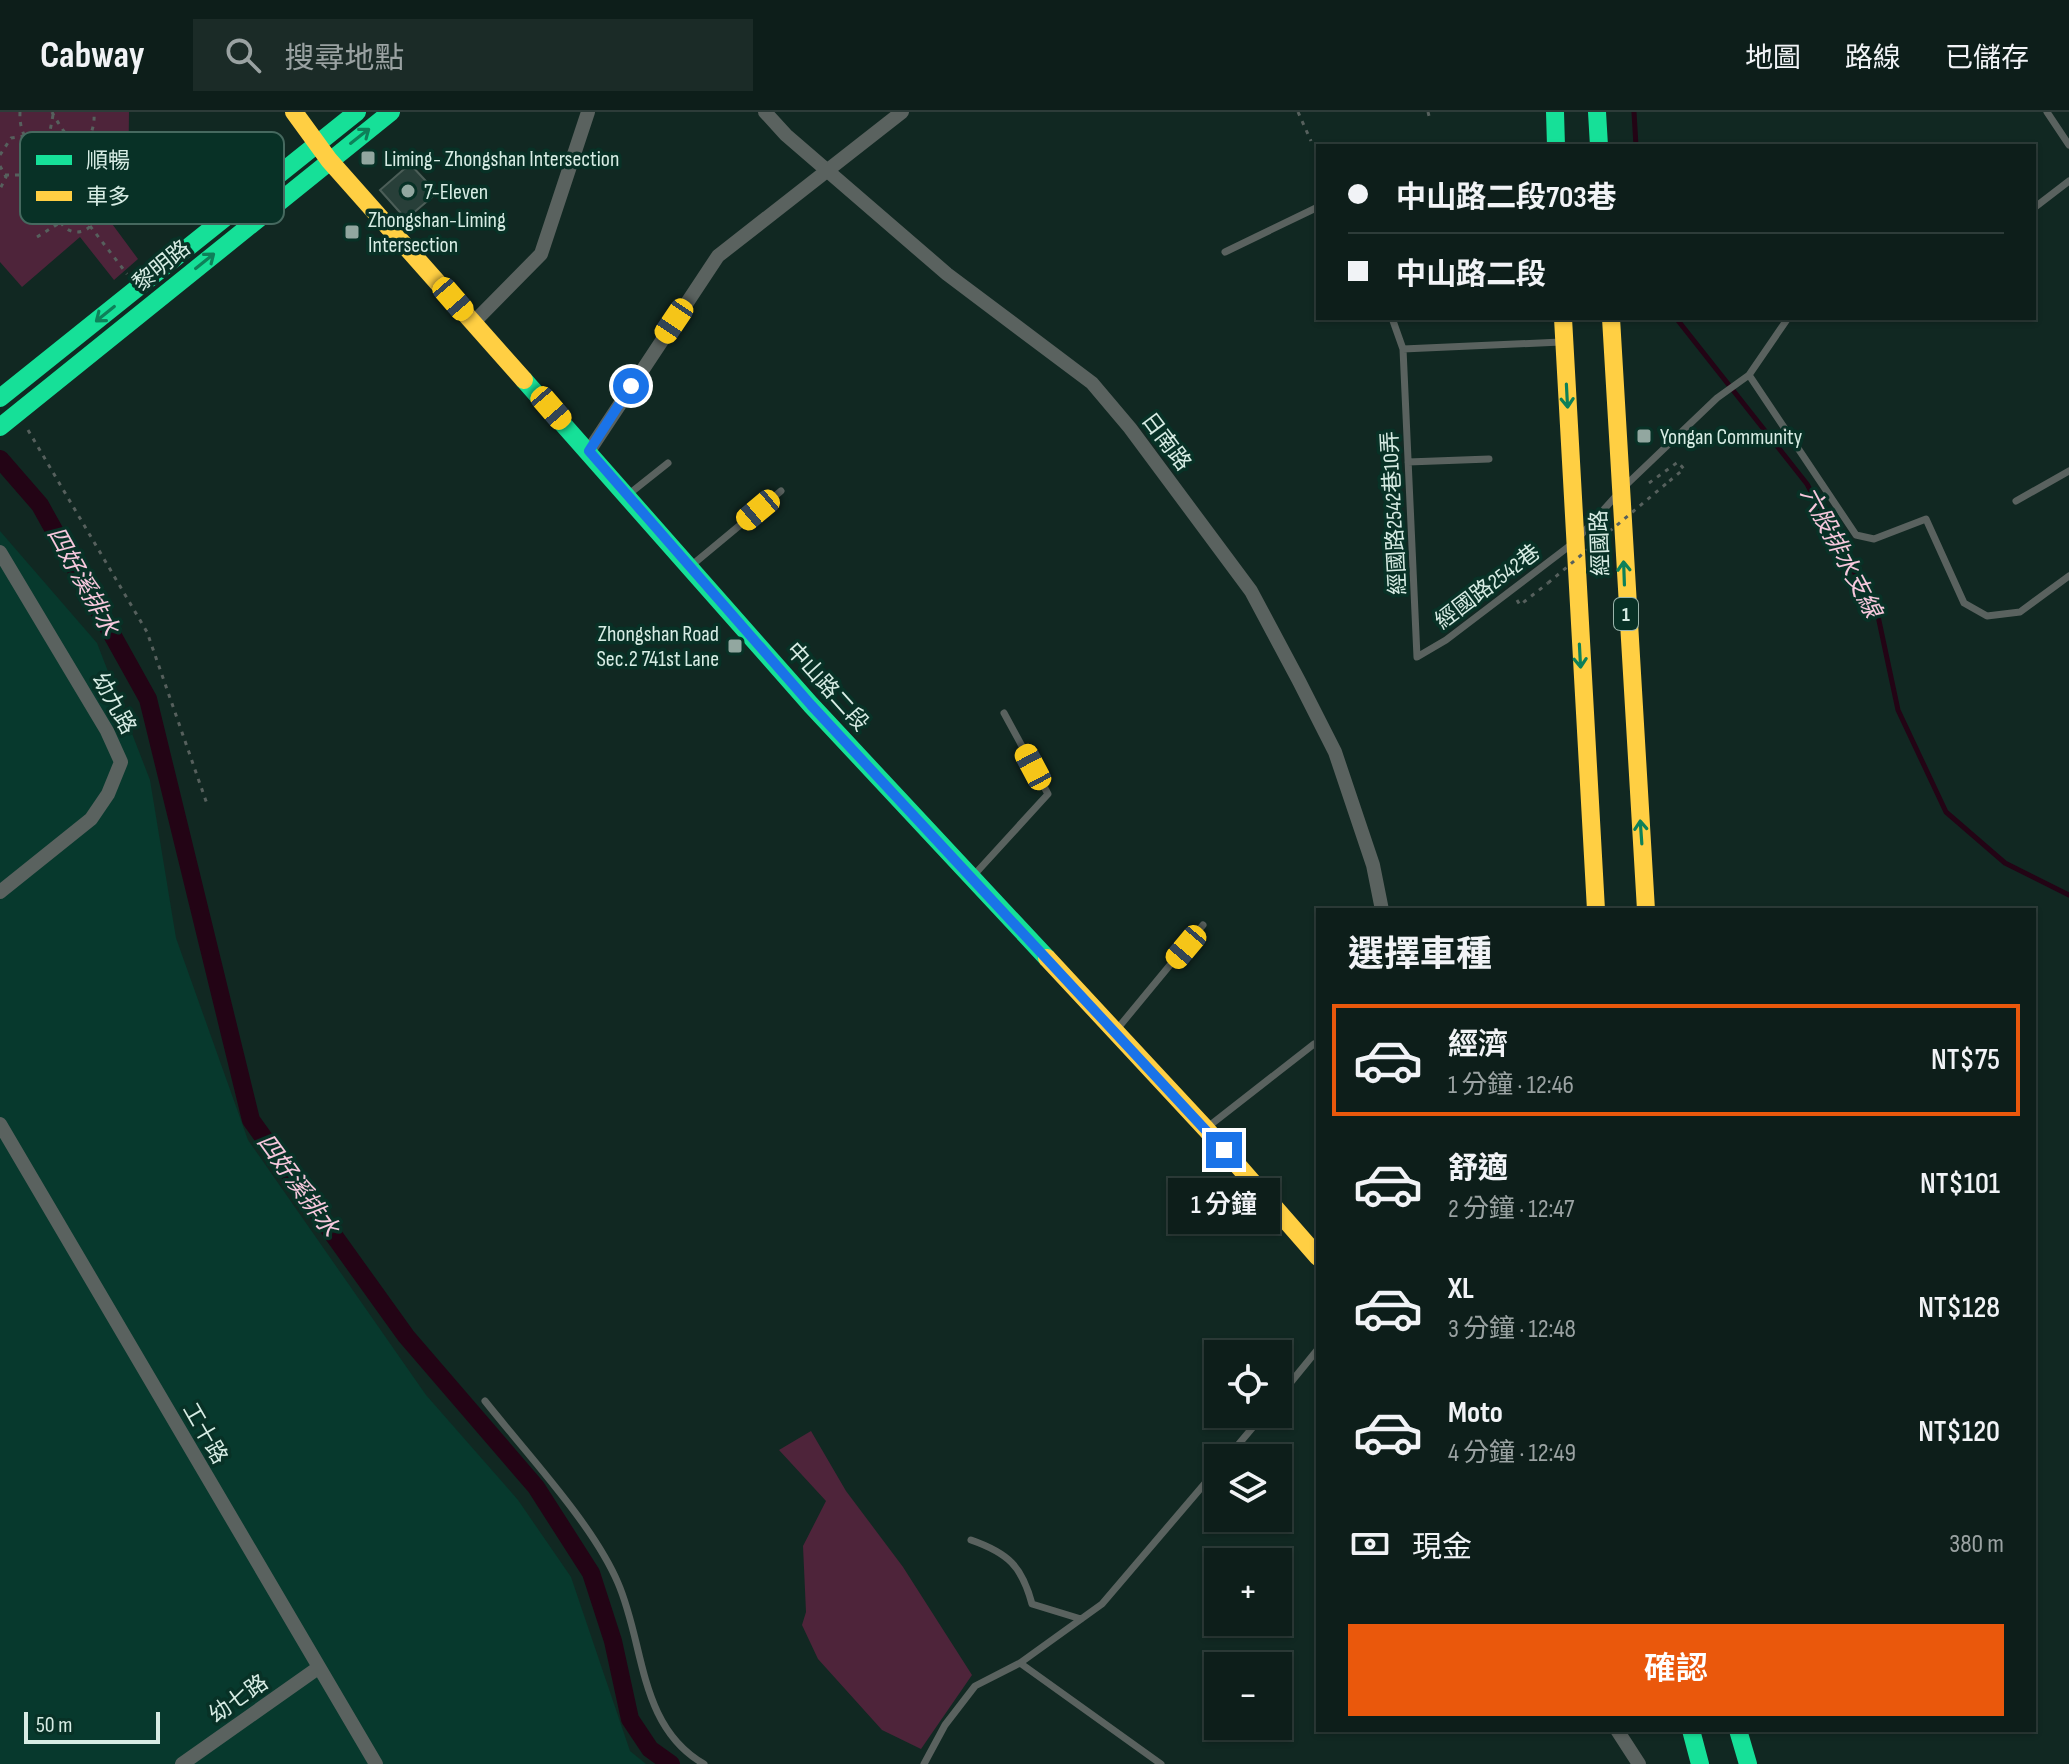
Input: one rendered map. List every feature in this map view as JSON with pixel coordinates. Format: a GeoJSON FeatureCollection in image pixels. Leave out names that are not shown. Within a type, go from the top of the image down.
{"type":"FeatureCollection","features":[{"type":"Feature","properties":{"kind":"street","name":"中山路二段"},"geometry":{"type":"LineString","coordinates":[[294,112],[329,160],[811,705],[1206,1129],[1316,1255]]}},
{"type":"Feature","properties":{"kind":"street","name":"黎明路"},"geometry":{"type":"LineString","coordinates":[[284,169],[357,112]]}},
{"type":"Feature","properties":{"kind":"street","name":"黎明路"},"geometry":{"type":"LineString","coordinates":[[284,197],[391,112]]}},
{"type":"Feature","properties":{"kind":"street"},"geometry":{"type":"LineString","coordinates":[[474,322],[541,254],[588,112]]}},
{"type":"Feature","properties":{"kind":"street","name":"日南路"},"geometry":{"type":"LineString","coordinates":[[765,112],[786,135],[947,274],[1092,383],[1139,440],[1251,591],[1299,681],[1335,752],[1373,865],[1382,908]]}},
{"type":"Feature","properties":{"kind":"street"},"geometry":{"type":"LineString","coordinates":[[589,451],[718,256],[902,112]]}},
{"type":"Feature","properties":{"kind":"street"},"geometry":{"type":"LineString","coordinates":[[1555,112],[1556,144]]}},
{"type":"Feature","properties":{"kind":"street"},"geometry":{"type":"LineString","coordinates":[[1597,112],[1599,144]]}},
{"type":"Feature","properties":{"kind":"street","name":"黎明路"},"geometry":{"type":"LineString","coordinates":[[0,398],[216,224]]}},
{"type":"Feature","properties":{"kind":"street","name":"黎明路"},"geometry":{"type":"LineString","coordinates":[[10,419],[250,224]]}},
{"type":"Feature","properties":{"kind":"street","name":"經國路"},"geometry":{"type":"LineString","coordinates":[[1563,320],[1596,908]]}},
{"type":"Feature","properties":{"kind":"street","name":"經國路"},"geometry":{"type":"LineString","coordinates":[[1611,320],[1622,489],[1625,601],[1646,908]]}},
{"type":"Feature","properties":{"kind":"street","name":"幼九路"},"geometry":{"type":"LineString","coordinates":[[0,552],[107,731],[121,762],[108,794],[91,819],[0,892]]}},
{"type":"Feature","properties":{"kind":"street","name":"工十路"},"geometry":{"type":"LineString","coordinates":[[0,1124],[376,1764]]}},
{"type":"Feature","properties":{"kind":"street","name":"幼七路"},"geometry":{"type":"LineString","coordinates":[[182,1764],[318,1668]]}},
{"type":"Feature","properties":{"kind":"street"},"geometry":{"type":"LineString","coordinates":[[1618,1732],[1639,1764]]}},
{"type":"Feature","properties":{"kind":"street"},"geometry":{"type":"LineString","coordinates":[[1692,1732],[1700,1764]]}},
{"type":"Feature","properties":{"kind":"street"},"geometry":{"type":"LineString","coordinates":[[1739,1732],[1748,1764]]}},
{"type":"Feature","properties":{"kind":"lane"},"geometry":{"type":"LineString","coordinates":[[2047,112],[2069,145]]}},
{"type":"Feature","properties":{"kind":"lane"},"geometry":{"type":"LineString","coordinates":[[2036,206],[2069,181]]}},
{"type":"Feature","properties":{"kind":"lane"},"geometry":{"type":"LineString","coordinates":[[1225,252],[1316,208]]}},
{"type":"Feature","properties":{"kind":"lane","name":"經國路2542巷10弄"},"geometry":{"type":"LineString","coordinates":[[1393,320],[1403,349],[1417,657]]}},
{"type":"Feature","properties":{"kind":"lane","name":"經國路2542巷"},"geometry":{"type":"LineString","coordinates":[[1417,657],[1446,640],[1576,541],[1622,489],[1717,398],[1749,375],[1787,320]]}},
{"type":"Feature","properties":{"kind":"lane"},"geometry":{"type":"LineString","coordinates":[[1403,349],[1564,342]]}},
{"type":"Feature","properties":{"kind":"lane"},"geometry":{"type":"LineString","coordinates":[[1749,375],[1856,535],[1874,539],[1926,519],[1964,603],[1987,616],[2020,612],[2069,576]]}},
{"type":"Feature","properties":{"kind":"lane"},"geometry":{"type":"LineString","coordinates":[[1408,462],[1489,459]]}},
{"type":"Feature","properties":{"kind":"lane"},"geometry":{"type":"LineString","coordinates":[[627,495],[668,463]]}},
{"type":"Feature","properties":{"kind":"lane"},"geometry":{"type":"LineString","coordinates":[[2016,501],[2066,472],[2069,483]]}},
{"type":"Feature","properties":{"kind":"lane"},"geometry":{"type":"LineString","coordinates":[[690,567],[781,491]]}},
{"type":"Feature","properties":{"kind":"lane"},"geometry":{"type":"LineString","coordinates":[[973,877],[1048,794],[1004,713]]}},
{"type":"Feature","properties":{"kind":"lane"},"geometry":{"type":"LineString","coordinates":[[1115,1032],[1203,925]]}},
{"type":"Feature","properties":{"kind":"lane"},"geometry":{"type":"LineString","coordinates":[[1206,1129],[1314,1044]]}},
{"type":"Feature","properties":{"kind":"lane"},"geometry":{"type":"LineString","coordinates":[[1292,1381],[1316,1351]]}},
{"type":"Feature","properties":{"kind":"lane"},"geometry":{"type":"LineString","coordinates":[[485,1401],[598,1546],[619,1584],[653,1705],[682,1752],[704,1764]]}},
{"type":"Feature","properties":{"kind":"lane"},"geometry":{"type":"LineString","coordinates":[[1239,1444],[1252,1428]]}},
{"type":"Feature","properties":{"kind":"lane"},"geometry":{"type":"LineString","coordinates":[[924,1764],[945,1725],[975,1686],[1020,1663],[1102,1604],[1204,1484]]}},
{"type":"Feature","properties":{"kind":"lane"},"geometry":{"type":"LineString","coordinates":[[971,1540],[1001,1553],[1024,1575],[1032,1604],[1081,1619]]}},
{"type":"Feature","properties":{"kind":"lane"},"geometry":{"type":"LineString","coordinates":[[1020,1663],[1161,1764]]}},
{"type":"Feature","properties":{"kind":"path"},"geometry":{"type":"LineString","coordinates":[[20,112],[23,132]]}},
{"type":"Feature","properties":{"kind":"path"},"geometry":{"type":"LineString","coordinates":[[91,132],[94,128],[94,112]]}},
{"type":"Feature","properties":{"kind":"path"},"geometry":{"type":"LineString","coordinates":[[1298,112],[1311,141]]}},
{"type":"Feature","properties":{"kind":"path"},"geometry":{"type":"LineString","coordinates":[[53,113],[65,132]]}},
{"type":"Feature","properties":{"kind":"path"},"geometry":{"type":"LineString","coordinates":[[0,155],[11,138],[20,137]]}},
{"type":"Feature","properties":{"kind":"path"},"geometry":{"type":"LineString","coordinates":[[0,166],[5,175],[0,189]]}},
{"type":"Feature","properties":{"kind":"path"},"geometry":{"type":"LineString","coordinates":[[5,175],[20,175]]}},
{"type":"Feature","properties":{"kind":"path"},"geometry":{"type":"LineString","coordinates":[[37,237],[58,224]]}},
{"type":"Feature","properties":{"kind":"path"},"geometry":{"type":"LineString","coordinates":[[64,224],[75,232],[90,226],[138,287]]}},
{"type":"Feature","properties":{"kind":"path"},"geometry":{"type":"LineString","coordinates":[[10,419],[52,465],[147,632],[207,804]]}},
{"type":"Feature","properties":{"kind":"path"},"geometry":{"type":"LineString","coordinates":[[1520,605],[1684,469],[1678,462],[1660,476]]}},
{"type":"Feature","properties":{"kind":"shaded area"},"geometry":{"type":"Polygon","coordinates":[[[0,112],[129,112],[129,132],[20,132],[20,224],[112,224],[138,259],[114,280],[80,237],[22,287],[0,262],[0,112]]]}},
{"type":"Feature","properties":{"kind":"shaded area"},"geometry":{"type":"Polygon","coordinates":[[[0,531],[97,643],[150,780],[176,938],[248,1140],[426,1395],[518,1500],[571,1577],[630,1751],[646,1764],[0,1764],[0,531]]]}},
{"type":"Feature","properties":{"kind":"shaded area"},"geometry":{"type":"Polygon","coordinates":[[[811,1431],[846,1491],[903,1567],[972,1675],[921,1749],[882,1730],[818,1659],[802,1625],[806,1612],[803,1546],[826,1501],[779,1450],[811,1431]]]}},
{"type":"Feature","properties":{"kind":"building","name":"7-Eleven"},"geometry":{"type":"Polygon","coordinates":[[[410,164],[437,193],[406,219],[380,190],[410,164]]]}},
{"type":"Feature","properties":{"kind":"waterway","name":"六股排水支線"},"geometry":{"type":"LineString","coordinates":[[1634,112],[1636,144]]}},
{"type":"Feature","properties":{"kind":"waterway","name":"六股排水支線"},"geometry":{"type":"LineString","coordinates":[[1678,320],[1807,484],[1878,616],[1898,710],[1946,812],[2005,863],[2069,895]]}},
{"type":"Feature","properties":{"kind":"waterway","name":"四好溪排水"},"geometry":{"type":"LineString","coordinates":[[0,459],[40,505],[148,699],[251,1120],[406,1336],[536,1487],[591,1573],[613,1641],[630,1719],[650,1749],[671,1764]]}},
{"type":"Feature","properties":{"kind":"traffic: fast"},"geometry":{"type":"LineString","coordinates":[[284,170],[357,112]]}},
{"type":"Feature","properties":{"kind":"traffic: fast"},"geometry":{"type":"LineString","coordinates":[[284,198],[391,112]]}},
{"type":"Feature","properties":{"kind":"traffic: fast"},"geometry":{"type":"LineString","coordinates":[[1555,112],[1556,144]]}},
{"type":"Feature","properties":{"kind":"traffic: fast"},"geometry":{"type":"LineString","coordinates":[[1597,112],[1599,144]]}},
{"type":"Feature","properties":{"kind":"traffic: fast"},"geometry":{"type":"LineString","coordinates":[[0,398],[217,224]]}},
{"type":"Feature","properties":{"kind":"traffic: fast"},"geometry":{"type":"LineString","coordinates":[[0,427],[252,224]]}},
{"type":"Feature","properties":{"kind":"traffic: fast"},"geometry":{"type":"LineString","coordinates":[[524,380],[811,705],[1047,958]]}},
{"type":"Feature","properties":{"kind":"traffic: fast"},"geometry":{"type":"LineString","coordinates":[[1692,1732],[1700,1764]]}},
{"type":"Feature","properties":{"kind":"traffic: fast"},"geometry":{"type":"LineString","coordinates":[[1739,1732],[1748,1764]]}},
{"type":"Feature","properties":{"kind":"traffic: slow"},"geometry":{"type":"LineString","coordinates":[[294,112],[329,160],[524,380]]}},
{"type":"Feature","properties":{"kind":"traffic: slow"},"geometry":{"type":"LineString","coordinates":[[1563,320],[1596,908]]}},
{"type":"Feature","properties":{"kind":"traffic: slow"},"geometry":{"type":"LineString","coordinates":[[1611,320],[1646,908]]}},
{"type":"Feature","properties":{"kind":"traffic: slow"},"geometry":{"type":"LineString","coordinates":[[1047,958],[1206,1129],[1316,1255]]}},
{"type":"Feature","properties":{"kind":"place","name":"Liming- Zhongshan Intersection"},"geometry":{"type":"Point","coordinates":[368,158]}},
{"type":"Feature","properties":{"kind":"place","name":"7-Eleven"},"geometry":{"type":"Point","coordinates":[408,191]}},
{"type":"Feature","properties":{"kind":"place","name":"Zhongshan-Liming Intersection"},"geometry":{"type":"Point","coordinates":[352,232]}},
{"type":"Feature","properties":{"kind":"place","name":"Yongan Community"},"geometry":{"type":"Point","coordinates":[1644,436]}},
{"type":"Feature","properties":{"kind":"place","name":"Zhongshan Road Sec.2 741st Lane"},"geometry":{"type":"Point","coordinates":[735,646]}},
{"type":"Feature","properties":{"kind":"route"},"geometry":{"type":"LineString","coordinates":[[631,386],[589,451],[811,705],[1224,1150]]}}]}
